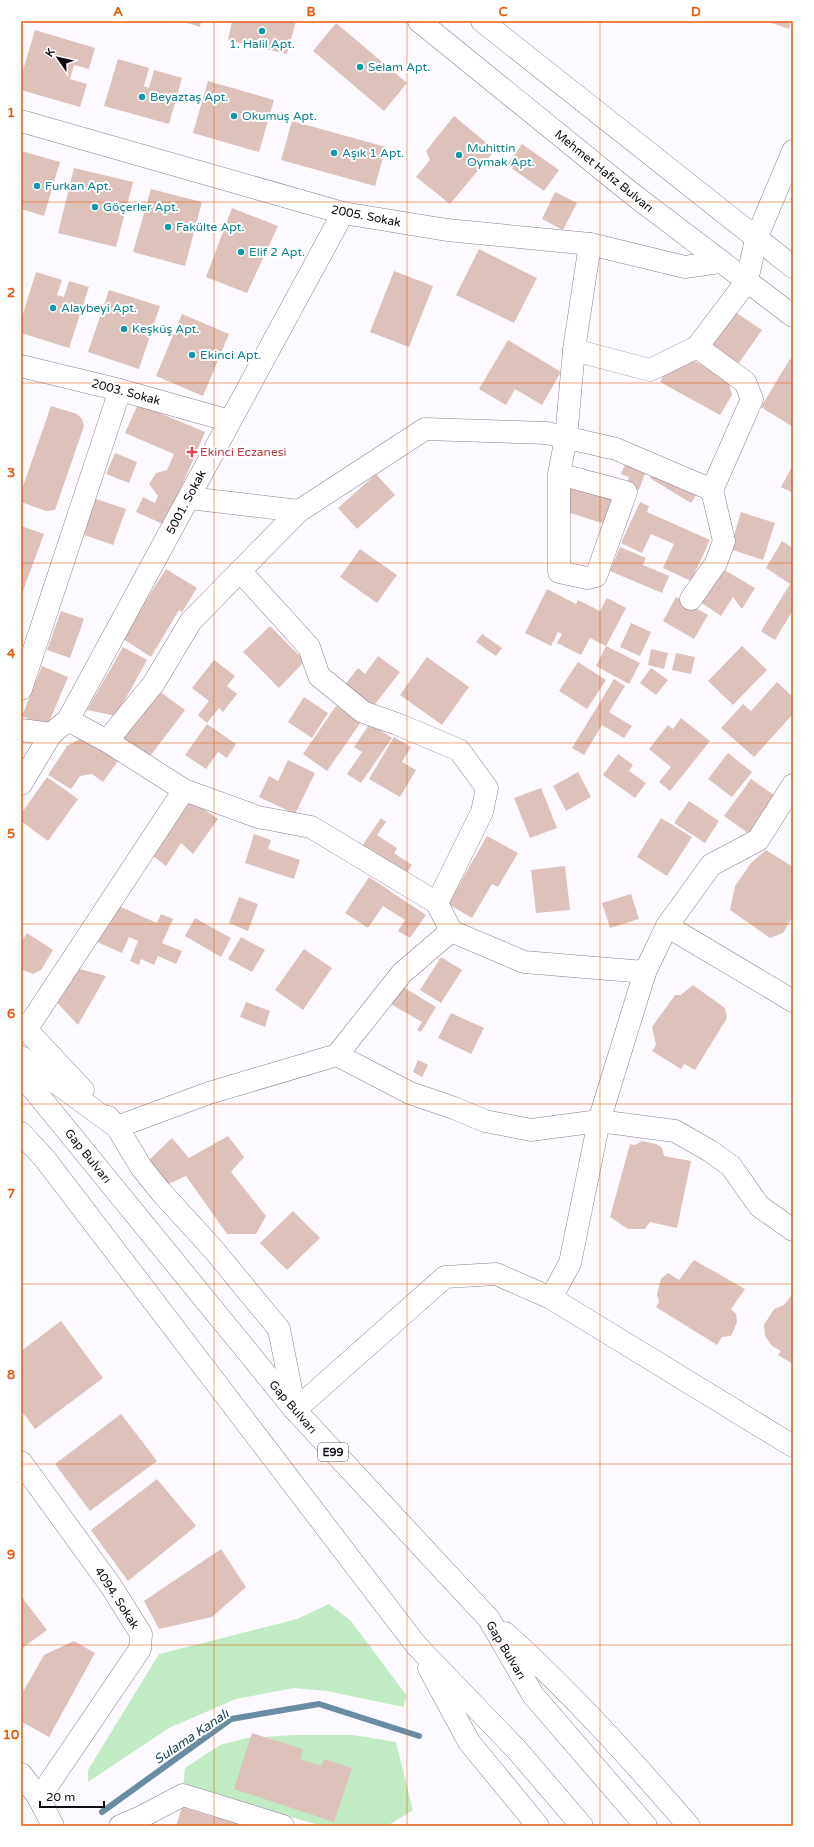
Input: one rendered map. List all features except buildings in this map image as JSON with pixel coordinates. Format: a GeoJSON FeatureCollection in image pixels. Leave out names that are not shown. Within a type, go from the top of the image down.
{"type":"FeatureCollection","features":[{"type":"Feature","properties":{"kind":"main road","name":"Mehmet Hafız Bulvarı"},"geometry":{"type":"LineString","coordinates":[[419,21],[630,193],[793,316]]}},
{"type":"Feature","properties":{"kind":"main road"},"geometry":{"type":"LineString","coordinates":[[482,21],[793,267]]}},
{"type":"Feature","properties":{"kind":"main road","name":"2005. Sokak"},"geometry":{"type":"LineString","coordinates":[[21,121],[344,213],[447,230],[590,244],[685,267],[720,262]]}},
{"type":"Feature","properties":{"kind":"main road"},"geometry":{"type":"LineString","coordinates":[[574,350],[650,370],[697,347],[747,281],[756,239],[793,151]]}},
{"type":"Feature","properties":{"kind":"main road","name":"5001. Sokak"},"geometry":{"type":"LineString","coordinates":[[21,784],[51,734],[68,720],[344,213]]}},
{"type":"Feature","properties":{"kind":"main road"},"geometry":{"type":"LineString","coordinates":[[559,474],[626,492],[596,576],[587,578],[559,572],[559,474],[566,438],[574,350],[590,244]]}},
{"type":"Feature","properties":{"kind":"main road"},"geometry":{"type":"LineString","coordinates":[[691,599],[716,563],[724,542],[712,490],[752,399],[745,382],[697,347]]}},
{"type":"Feature","properties":{"kind":"main road","name":"2003. Sokak"},"geometry":{"type":"LineString","coordinates":[[21,366],[120,390],[230,421]]}},
{"type":"Feature","properties":{"kind":"main road"},"geometry":{"type":"LineString","coordinates":[[21,689],[120,390]]}},
{"type":"Feature","properties":{"kind":"main road"},"geometry":{"type":"LineString","coordinates":[[107,741],[154,683],[191,621],[299,511],[425,429],[547,433],[616,449],[712,490]]}},
{"type":"Feature","properties":{"kind":"main road"},"geometry":{"type":"LineString","coordinates":[[188,498],[299,511]]}},
{"type":"Feature","properties":{"kind":"main road"},"geometry":{"type":"LineString","coordinates":[[240,571],[309,646],[319,676],[363,712],[397,724],[459,750],[487,788],[482,812],[437,903]]}},
{"type":"Feature","properties":{"kind":"main road"},"geometry":{"type":"LineString","coordinates":[[68,720],[107,741],[184,790],[258,817],[311,827],[437,903],[451,931],[524,962],[645,972]]}},
{"type":"Feature","properties":{"kind":"main road"},"geometry":{"type":"LineString","coordinates":[[21,730],[51,734]]}},
{"type":"Feature","properties":{"kind":"main road"},"geometry":{"type":"LineString","coordinates":[[551,1298],[570,1263],[599,1121],[645,972],[667,926],[711,865],[758,840],[793,785]]}},
{"type":"Feature","properties":{"kind":"main road"},"geometry":{"type":"LineString","coordinates":[[184,790],[24,1027],[117,1127],[141,1167],[161,1192],[213,1249],[279,1329],[295,1410]]}},
{"type":"Feature","properties":{"kind":"main road"},"geometry":{"type":"LineString","coordinates":[[667,926],[793,1001]]}},
{"type":"Feature","properties":{"kind":"main road"},"geometry":{"type":"LineString","coordinates":[[117,1127],[209,1093],[337,1055],[402,973],[451,931]]}},
{"type":"Feature","properties":{"kind":"main road"},"geometry":{"type":"LineString","coordinates":[[337,1055],[410,1093],[454,1108],[485,1121],[531,1130],[599,1121],[676,1131],[710,1150],[730,1166],[759,1206],[793,1230]]}},
{"type":"Feature","properties":{"kind":"main road"},"geometry":{"type":"LineString","coordinates":[[21,1057],[117,1127]]}},
{"type":"Feature","properties":{"kind":"main road","name":"Gap Bulvarı"},"geometry":{"type":"LineString","coordinates":[[21,1074],[295,1410],[489,1619],[533,1695],[646,1826]]}},
{"type":"Feature","properties":{"kind":"main road"},"geometry":{"type":"LineString","coordinates":[[21,1133],[45,1159],[416,1644],[517,1750],[582,1826]]}},
{"type":"Feature","properties":{"kind":"main road"},"geometry":{"type":"LineString","coordinates":[[295,1410],[445,1277],[496,1274],[551,1298],[793,1446]]}},
{"type":"Feature","properties":{"kind":"main road","name":"4094. Sokak"},"geometry":{"type":"LineString","coordinates":[[21,1462],[111,1586],[141,1634],[140,1649],[39,1798]]}},
{"type":"Feature","properties":{"kind":"main road"},"geometry":{"type":"LineString","coordinates":[[489,1619],[542,1666],[650,1781],[689,1826]]}},
{"type":"Feature","properties":{"kind":"main road"},"geometry":{"type":"LineString","coordinates":[[416,1644],[469,1742],[538,1826]]}},
{"type":"Feature","properties":{"kind":"main road"},"geometry":{"type":"LineString","coordinates":[[21,1774],[39,1798],[53,1826]]}},
{"type":"Feature","properties":{"kind":"main road"},"geometry":{"type":"LineString","coordinates":[[120,1826],[183,1795],[283,1826]]}},
{"type":"Feature","properties":{"kind":"green space"},"geometry":{"type":"Polygon","coordinates":[[[329,1604],[351,1621],[407,1696],[403,1707],[327,1691],[294,1688],[236,1699],[169,1728],[88,1782],[88,1770],[159,1654],[297,1619],[329,1604]]]}},
{"type":"Feature","properties":{"kind":"green space"},"geometry":{"type":"Polygon","coordinates":[[[295,1735],[353,1735],[396,1742],[413,1810],[387,1826],[323,1826],[183,1787],[185,1768],[220,1745],[247,1738],[295,1735]]]}},
{"type":"Feature","properties":{"kind":"waterway","name":"Sulama Kanalı"},"geometry":{"type":"LineString","coordinates":[[102,1812],[231,1719],[319,1704],[419,1736]]}},
{"type":"Feature","properties":{"kind":"place","name":"1. Halil Apt."},"geometry":{"type":"Point","coordinates":[262,31]}},
{"type":"Feature","properties":{"kind":"place","name":"Selam Apt."},"geometry":{"type":"Point","coordinates":[360,67]}},
{"type":"Feature","properties":{"kind":"place","name":"Beyaztaş Apt."},"geometry":{"type":"Point","coordinates":[142,97]}},
{"type":"Feature","properties":{"kind":"place","name":"Okumuş Apt."},"geometry":{"type":"Point","coordinates":[234,116]}},
{"type":"Feature","properties":{"kind":"place","name":"Aşık 1 Apt."},"geometry":{"type":"Point","coordinates":[334,153]}},
{"type":"Feature","properties":{"kind":"place","name":"Muhittin Oymak Apt."},"geometry":{"type":"Point","coordinates":[459,155]}},
{"type":"Feature","properties":{"kind":"place","name":"Furkan Apt."},"geometry":{"type":"Point","coordinates":[37,186]}},
{"type":"Feature","properties":{"kind":"place","name":"Göçerler Apt."},"geometry":{"type":"Point","coordinates":[95,207]}},
{"type":"Feature","properties":{"kind":"place","name":"Fakülte Apt."},"geometry":{"type":"Point","coordinates":[168,227]}},
{"type":"Feature","properties":{"kind":"place","name":"Elif 2 Apt."},"geometry":{"type":"Point","coordinates":[241,252]}},
{"type":"Feature","properties":{"kind":"place","name":"Alaybeyi Apt."},"geometry":{"type":"Point","coordinates":[53,308]}},
{"type":"Feature","properties":{"kind":"place","name":"Keşküş Apt."},"geometry":{"type":"Point","coordinates":[124,329]}},
{"type":"Feature","properties":{"kind":"place","name":"Ekinci Apt."},"geometry":{"type":"Point","coordinates":[192,355]}},
{"type":"Feature","properties":{"kind":"place","name":"Ekinci Eczanesi"},"geometry":{"type":"Point","coordinates":[192,452]}}]}
